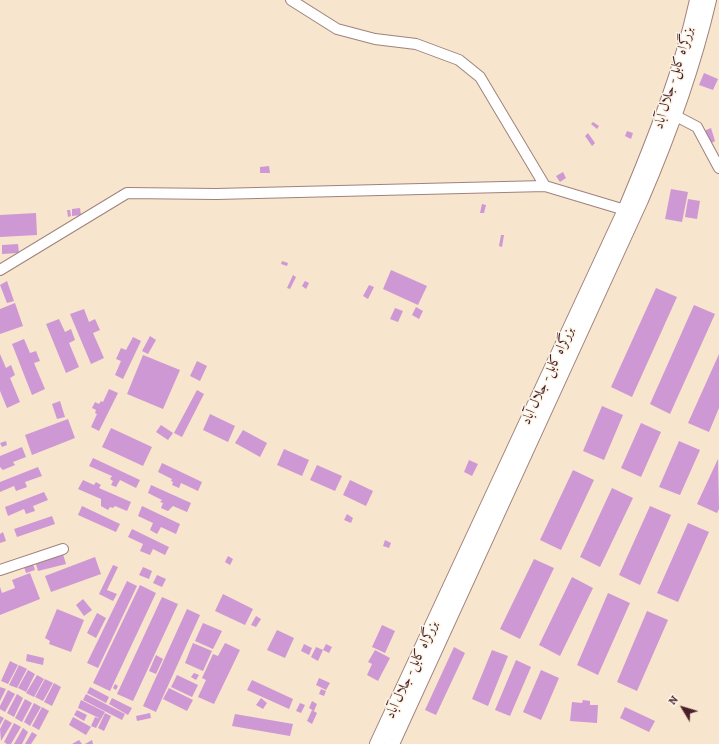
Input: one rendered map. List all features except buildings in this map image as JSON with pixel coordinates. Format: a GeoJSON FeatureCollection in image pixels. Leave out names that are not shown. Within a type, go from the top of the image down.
{"type":"FeatureCollection","features":[{"type":"Feature","properties":{"kind":"highway","name":"بزرگراه کابل- جلال آباد"},"geometry":{"type":"LineString","coordinates":[[386,741],[618,240],[636,198],[662,136],[688,43],[697,0]]}},
{"type":"Feature","properties":{"kind":"highway","name":"بزرگراه کابل- جلال آباد"},"geometry":{"type":"LineString","coordinates":[[662,136],[676,116],[700,41],[709,0]]}},
{"type":"Feature","properties":{"kind":"highway","name":"بزرگراه کابل- جلال آباد"},"geometry":{"type":"LineString","coordinates":[[618,240],[625,210],[636,198]]}},
{"type":"Feature","properties":{"kind":"street"},"geometry":{"type":"LineString","coordinates":[[291,0],[337,29],[375,40],[416,44],[459,60],[480,77],[545,186]]}},
{"type":"Feature","properties":{"kind":"street"},"geometry":{"type":"LineString","coordinates":[[676,116],[697,127],[719,168]]}},
{"type":"Feature","properties":{"kind":"street"},"geometry":{"type":"LineString","coordinates":[[0,270],[127,193],[216,194],[545,186],[625,210]]}},
{"type":"Feature","properties":{"kind":"street"},"geometry":{"type":"LineString","coordinates":[[0,570],[63,550]]}}]}
